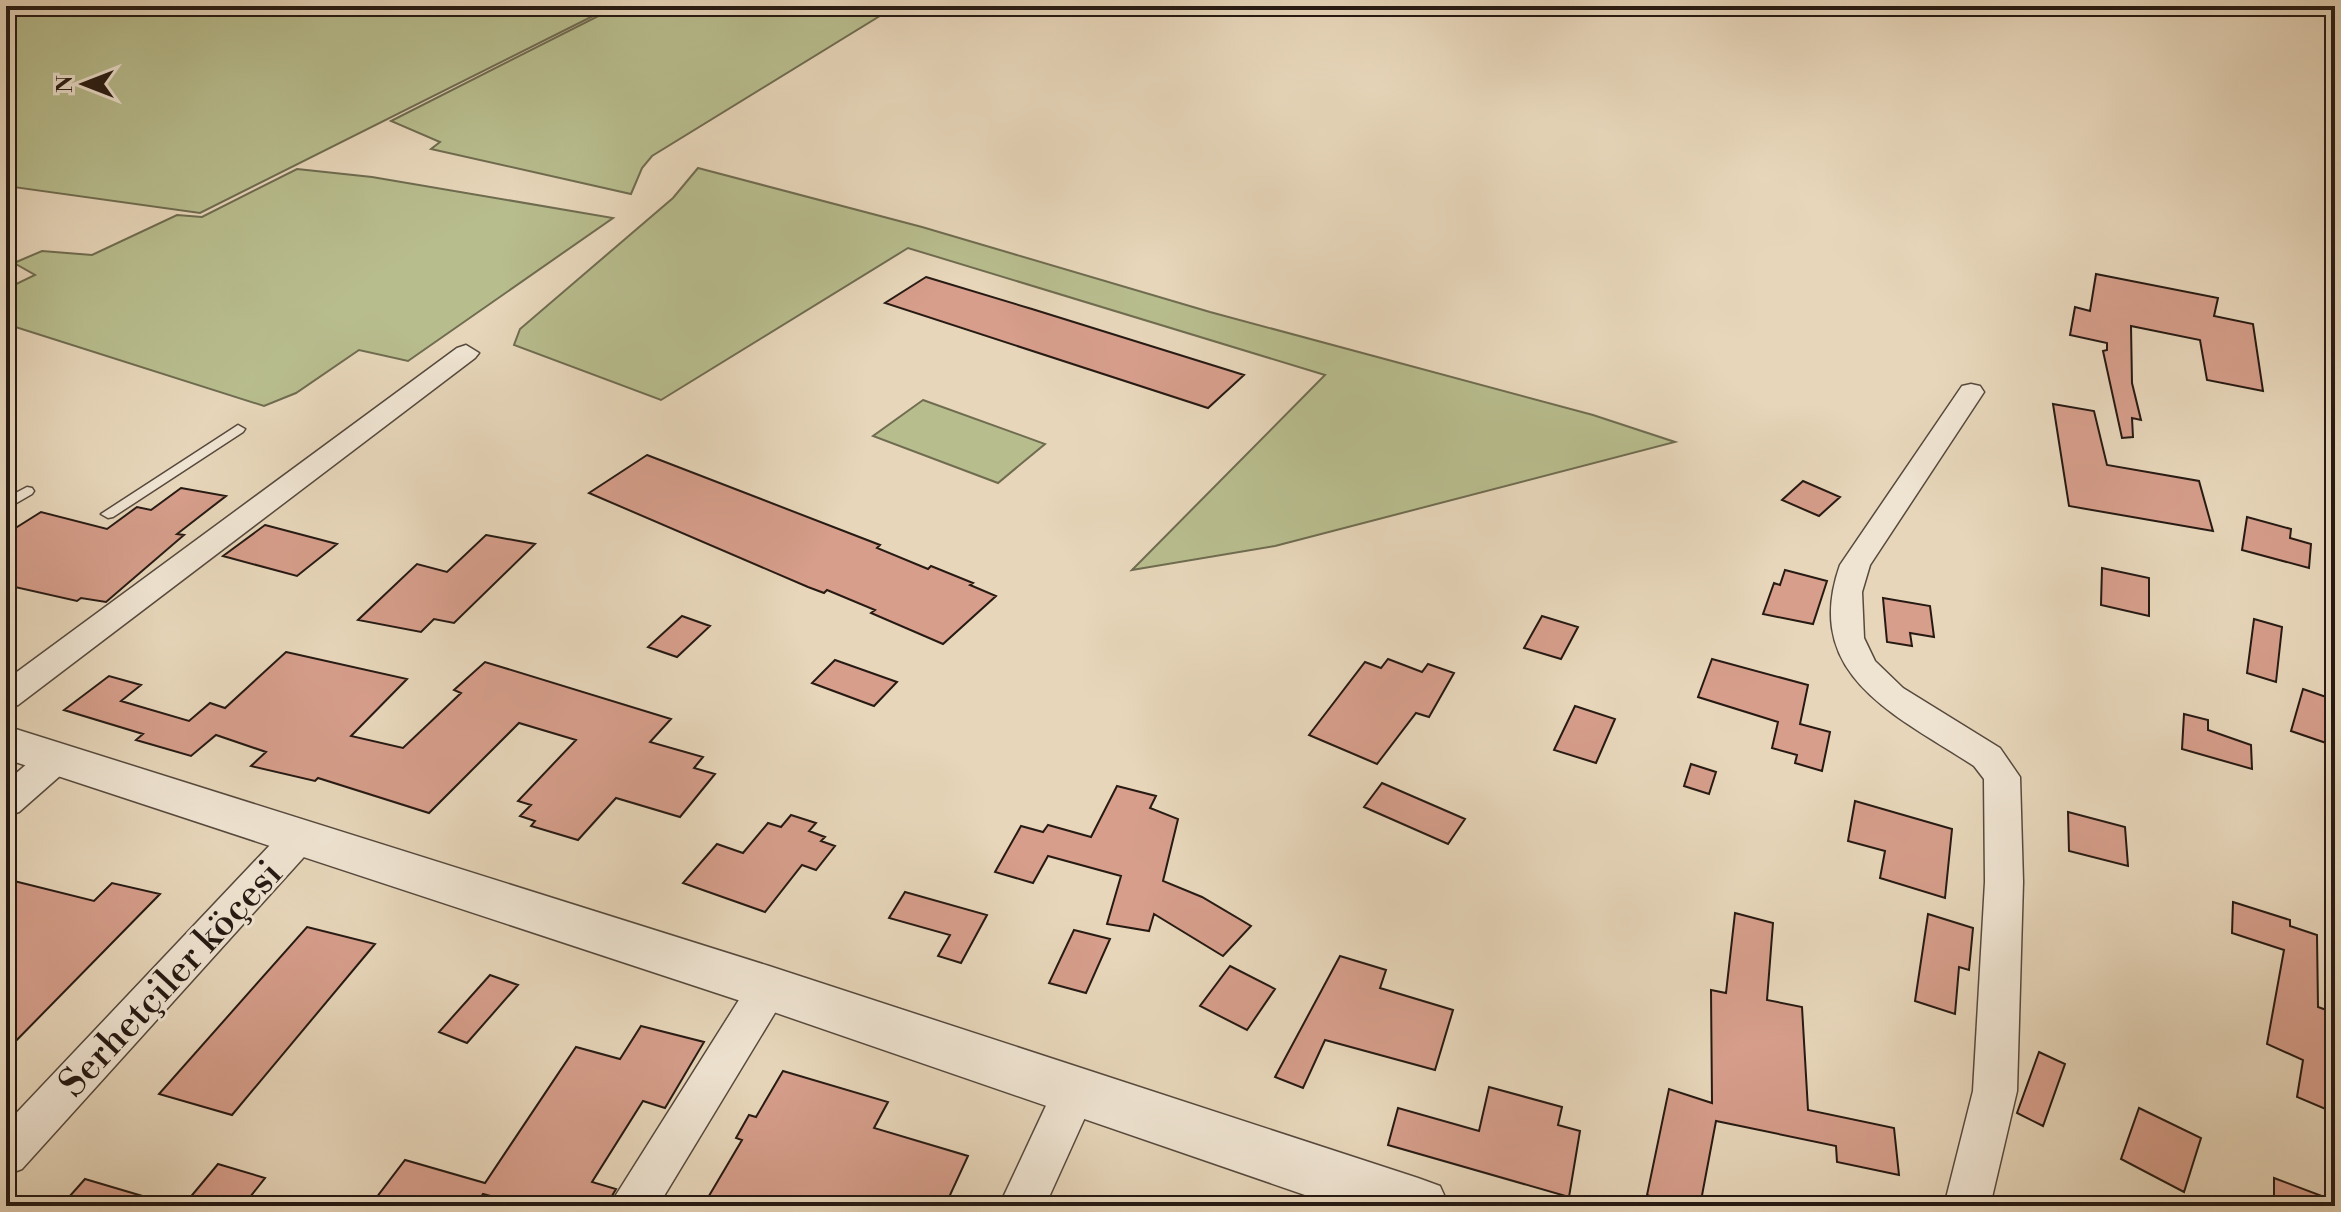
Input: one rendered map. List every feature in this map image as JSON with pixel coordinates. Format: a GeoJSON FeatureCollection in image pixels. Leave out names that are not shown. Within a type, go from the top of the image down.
{"type":"FeatureCollection","features":[{"type":"Feature","properties":{"kind":"street"},"geometry":{"type":"LineString","coordinates":[[6,697],[466,353]]}},
{"type":"Feature","properties":{"kind":"street"},"geometry":{"type":"LineString","coordinates":[[1967,1206],[1995,1091],[1995,1026],[2004,882],[2002,777],[1987,757],[1891,696],[1861,667],[1848,638],[1846,592],[1860,556],[1971,392]]}},
{"type":"Feature","properties":{"kind":"street"},"geometry":{"type":"LineString","coordinates":[[6,742],[769,988],[1074,1093],[1418,1206]]}},
{"type":"Feature","properties":{"kind":"street"},"geometry":{"type":"LineString","coordinates":[[6,803],[56,759]]}},
{"type":"Feature","properties":{"kind":"street","name":"Serhetçiler köçesi"},"geometry":{"type":"LineString","coordinates":[[6,1155],[300,837]]}},
{"type":"Feature","properties":{"kind":"street"},"geometry":{"type":"LineString","coordinates":[[632,1206],[769,988]]}},
{"type":"Feature","properties":{"kind":"street"},"geometry":{"type":"LineString","coordinates":[[1022,1206],[1074,1093]]}},
{"type":"Feature","properties":{"kind":"lane"},"geometry":{"type":"LineString","coordinates":[[108,514],[238,429]]}},
{"type":"Feature","properties":{"kind":"lane"},"geometry":{"type":"LineString","coordinates":[[6,505],[27,491]]}},
{"type":"Feature","properties":{"kind":"green space"},"geometry":{"type":"Polygon","coordinates":[[[6,6],[613,6],[200,213],[6,186],[6,6]]]}},
{"type":"Feature","properties":{"kind":"green space"},"geometry":{"type":"Polygon","coordinates":[[[618,6],[896,6],[652,156],[642,168],[631,194],[431,149],[440,142],[391,121],[618,6]]]}},
{"type":"Feature","properties":{"kind":"green space"},"geometry":{"type":"Polygon","coordinates":[[[698,168],[922,227],[1210,312],[1593,415],[1675,442],[1275,546],[1132,570],[1325,375],[908,248],[661,400],[514,345],[520,329],[673,198],[698,168]]]}},
{"type":"Feature","properties":{"kind":"green space"},"geometry":{"type":"Polygon","coordinates":[[[297,169],[372,177],[613,218],[408,361],[359,350],[296,393],[264,406],[6,324],[6,289],[35,275],[14,263],[42,251],[92,255],[177,215],[202,217],[297,169]]]}},
{"type":"Feature","properties":{"kind":"green space"},"geometry":{"type":"Polygon","coordinates":[[[923,400],[1045,444],[998,483],[873,436],[923,400]]]}},
{"type":"Feature","properties":{"kind":"building"},"geometry":{"type":"Polygon","coordinates":[[[2096,274],[2218,298],[2214,316],[2253,324],[2263,391],[2207,380],[2200,340],[2131,326],[2132,383],[2141,420],[2132,418],[2133,437],[2122,438],[2103,351],[2107,350],[2107,343],[2070,335],[2075,307],[2090,311],[2096,274]]]}},
{"type":"Feature","properties":{"kind":"building"},"geometry":{"type":"Polygon","coordinates":[[[926,277],[1244,375],[1208,408],[885,303],[926,277]]]}},
{"type":"Feature","properties":{"kind":"building"},"geometry":{"type":"Polygon","coordinates":[[[2053,404],[2094,411],[2107,465],[2199,481],[2213,531],[2069,506],[2053,404]]]}},
{"type":"Feature","properties":{"kind":"building"},"geometry":{"type":"Polygon","coordinates":[[[647,455],[880,545],[877,548],[928,569],[931,566],[996,596],[943,644],[871,613],[875,610],[827,590],[824,593],[808,587],[589,493],[647,455]]]}},
{"type":"Feature","properties":{"kind":"building"},"geometry":{"type":"Polygon","coordinates":[[[1803,481],[1840,497],[1819,516],[1782,500],[1803,481]]]}},
{"type":"Feature","properties":{"kind":"building"},"geometry":{"type":"Polygon","coordinates":[[[181,488],[226,496],[177,534],[184,535],[106,602],[81,598],[77,601],[6,585],[6,534],[41,512],[107,529],[137,507],[151,510],[181,488]]]}},
{"type":"Feature","properties":{"kind":"building"},"geometry":{"type":"Polygon","coordinates":[[[2247,517],[2291,529],[2290,538],[2311,544],[2309,568],[2242,550],[2247,517]]]}},
{"type":"Feature","properties":{"kind":"building"},"geometry":{"type":"Polygon","coordinates":[[[265,525],[337,544],[297,576],[223,556],[265,525]]]}},
{"type":"Feature","properties":{"kind":"building"},"geometry":{"type":"Polygon","coordinates":[[[486,535],[535,544],[454,623],[434,619],[421,632],[358,620],[417,564],[447,572],[486,535]]]}},
{"type":"Feature","properties":{"kind":"building"},"geometry":{"type":"Polygon","coordinates":[[[2102,568],[2149,578],[2149,616],[2101,605],[2102,568]]]}},
{"type":"Feature","properties":{"kind":"building"},"geometry":{"type":"Polygon","coordinates":[[[1785,570],[1827,581],[1813,624],[1763,614],[1774,583],[1780,585],[1785,570]]]}},
{"type":"Feature","properties":{"kind":"building"},"geometry":{"type":"Polygon","coordinates":[[[1883,598],[1930,606],[1934,637],[1910,633],[1912,646],[1887,642],[1883,598]]]}},
{"type":"Feature","properties":{"kind":"building"},"geometry":{"type":"Polygon","coordinates":[[[682,616],[710,626],[677,657],[648,647],[682,616]]]}},
{"type":"Feature","properties":{"kind":"building"},"geometry":{"type":"Polygon","coordinates":[[[1542,616],[1578,627],[1561,659],[1524,648],[1542,616]]]}},
{"type":"Feature","properties":{"kind":"building"},"geometry":{"type":"Polygon","coordinates":[[[2254,619],[2282,627],[2276,682],[2247,673],[2254,619]]]}},
{"type":"Feature","properties":{"kind":"building"},"geometry":{"type":"Polygon","coordinates":[[[286,652],[407,679],[351,736],[403,748],[461,693],[454,690],[485,662],[671,719],[650,742],[703,757],[694,768],[715,774],[680,817],[616,798],[578,840],[531,826],[535,821],[520,816],[531,805],[518,801],[576,740],[519,723],[429,813],[318,778],[315,781],[251,766],[266,752],[216,735],[191,756],[136,740],[143,734],[64,710],[109,676],[141,685],[121,701],[189,721],[210,703],[225,708],[286,652]]]}},
{"type":"Feature","properties":{"kind":"building"},"geometry":{"type":"Polygon","coordinates":[[[1388,659],[1422,672],[1428,664],[1454,673],[1429,717],[1416,713],[1377,764],[1309,735],[1365,662],[1381,668],[1388,659]]]}},
{"type":"Feature","properties":{"kind":"building"},"geometry":{"type":"Polygon","coordinates":[[[1712,659],[1808,685],[1800,724],[1830,732],[1822,771],[1795,763],[1797,755],[1772,748],[1778,722],[1698,697],[1712,659]]]}},
{"type":"Feature","properties":{"kind":"building"},"geometry":{"type":"Polygon","coordinates":[[[835,660],[897,682],[874,706],[812,683],[835,660]]]}},
{"type":"Feature","properties":{"kind":"building"},"geometry":{"type":"Polygon","coordinates":[[[2303,689],[2335,700],[2335,746],[2291,731],[2303,689]]]}},
{"type":"Feature","properties":{"kind":"building"},"geometry":{"type":"Polygon","coordinates":[[[1575,706],[1615,719],[1596,763],[1554,750],[1575,706]]]}},
{"type":"Feature","properties":{"kind":"building"},"geometry":{"type":"Polygon","coordinates":[[[2184,714],[2208,720],[2208,730],[2251,745],[2252,769],[2182,749],[2184,714]]]}},
{"type":"Feature","properties":{"kind":"building"},"geometry":{"type":"Polygon","coordinates":[[[1691,764],[1716,772],[1709,794],[1684,786],[1691,764]]]}},
{"type":"Feature","properties":{"kind":"building"},"geometry":{"type":"Polygon","coordinates":[[[1382,783],[1465,819],[1448,844],[1364,807],[1382,783]]]}},
{"type":"Feature","properties":{"kind":"building"},"geometry":{"type":"Polygon","coordinates":[[[1117,786],[1156,796],[1150,808],[1178,819],[1163,881],[1202,897],[1251,926],[1223,956],[1154,914],[1149,931],[1107,924],[1121,876],[1048,856],[1033,883],[995,872],[1021,826],[1043,832],[1048,825],[1091,837],[1117,786]]]}},
{"type":"Feature","properties":{"kind":"building"},"geometry":{"type":"Polygon","coordinates":[[[1855,801],[1952,829],[1945,898],[1880,878],[1885,851],[1848,841],[1855,801]]]}},
{"type":"Feature","properties":{"kind":"building"},"geometry":{"type":"Polygon","coordinates":[[[2068,812],[2125,827],[2128,866],[2069,851],[2068,812]]]}},
{"type":"Feature","properties":{"kind":"building"},"geometry":{"type":"Polygon","coordinates":[[[791,815],[816,823],[809,831],[825,837],[821,841],[835,846],[816,870],[802,865],[765,912],[683,883],[717,844],[743,853],[768,823],[781,827],[791,815]]]}},
{"type":"Feature","properties":{"kind":"building"},"geometry":{"type":"Polygon","coordinates":[[[6,879],[94,901],[112,883],[160,894],[6,1051],[6,879]]]}},
{"type":"Feature","properties":{"kind":"building"},"geometry":{"type":"Polygon","coordinates":[[[905,892],[987,915],[961,963],[938,956],[950,935],[889,918],[905,892]]]}},
{"type":"Feature","properties":{"kind":"building"},"geometry":{"type":"Polygon","coordinates":[[[2233,902],[2290,920],[2290,926],[2317,935],[2318,1007],[2335,1013],[2335,1113],[2297,1097],[2303,1060],[2267,1044],[2284,950],[2232,933],[2233,902]]]}},
{"type":"Feature","properties":{"kind":"building"},"geometry":{"type":"Polygon","coordinates":[[[1735,913],[1773,923],[1767,1000],[1802,1007],[1808,1110],[1894,1128],[1899,1175],[1837,1162],[1836,1146],[1716,1121],[1700,1206],[1678,1206],[1647,1195],[1669,1089],[1712,1103],[1711,990],[1726,993],[1735,913]]]}},
{"type":"Feature","properties":{"kind":"building"},"geometry":{"type":"Polygon","coordinates":[[[1928,914],[1973,928],[1969,970],[1959,967],[1955,1014],[1915,1001],[1928,914]]]}},
{"type":"Feature","properties":{"kind":"building"},"geometry":{"type":"Polygon","coordinates":[[[307,927],[375,944],[232,1115],[159,1094],[307,927]]]}},
{"type":"Feature","properties":{"kind":"building"},"geometry":{"type":"Polygon","coordinates":[[[1074,930],[1110,939],[1086,993],[1049,983],[1074,930]]]}},
{"type":"Feature","properties":{"kind":"building"},"geometry":{"type":"Polygon","coordinates":[[[1340,956],[1386,970],[1380,988],[1453,1010],[1435,1070],[1325,1040],[1303,1088],[1275,1077],[1340,956]]]}},
{"type":"Feature","properties":{"kind":"building"},"geometry":{"type":"Polygon","coordinates":[[[1230,966],[1275,989],[1247,1030],[1200,1006],[1230,966]]]}},
{"type":"Feature","properties":{"kind":"building"},"geometry":{"type":"Polygon","coordinates":[[[490,975],[518,985],[467,1043],[439,1032],[490,975]]]}},
{"type":"Feature","properties":{"kind":"building"},"geometry":{"type":"Polygon","coordinates":[[[641,1026],[704,1042],[665,1108],[643,1101],[592,1182],[616,1189],[606,1206],[528,1206],[483,1194],[475,1206],[370,1206],[405,1160],[485,1183],[576,1047],[620,1059],[641,1026]]]}},
{"type":"Feature","properties":{"kind":"building"},"geometry":{"type":"Polygon","coordinates":[[[2039,1052],[2065,1064],[2043,1126],[2017,1113],[2039,1052]]]}},
{"type":"Feature","properties":{"kind":"building"},"geometry":{"type":"Polygon","coordinates":[[[783,1071],[888,1102],[874,1128],[968,1156],[945,1206],[703,1206],[742,1140],[736,1138],[749,1115],[756,1117],[783,1071]]]}},
{"type":"Feature","properties":{"kind":"building"},"geometry":{"type":"Polygon","coordinates":[[[1489,1087],[1562,1107],[1558,1125],[1580,1131],[1569,1197],[1388,1145],[1398,1108],[1479,1131],[1489,1087]]]}},
{"type":"Feature","properties":{"kind":"building"},"geometry":{"type":"Polygon","coordinates":[[[2139,1108],[2201,1138],[2184,1192],[2121,1159],[2139,1108]]]}},
{"type":"Feature","properties":{"kind":"building"},"geometry":{"type":"Polygon","coordinates":[[[218,1164],[265,1178],[243,1206],[183,1206],[218,1164]]]}},
{"type":"Feature","properties":{"kind":"building"},"geometry":{"type":"Polygon","coordinates":[[[2274,1178],[2335,1201],[2335,1206],[2274,1206],[2274,1178]]]}},
{"type":"Feature","properties":{"kind":"building"},"geometry":{"type":"Polygon","coordinates":[[[85,1179],[156,1200],[155,1206],[61,1206],[85,1179]]]}}]}
